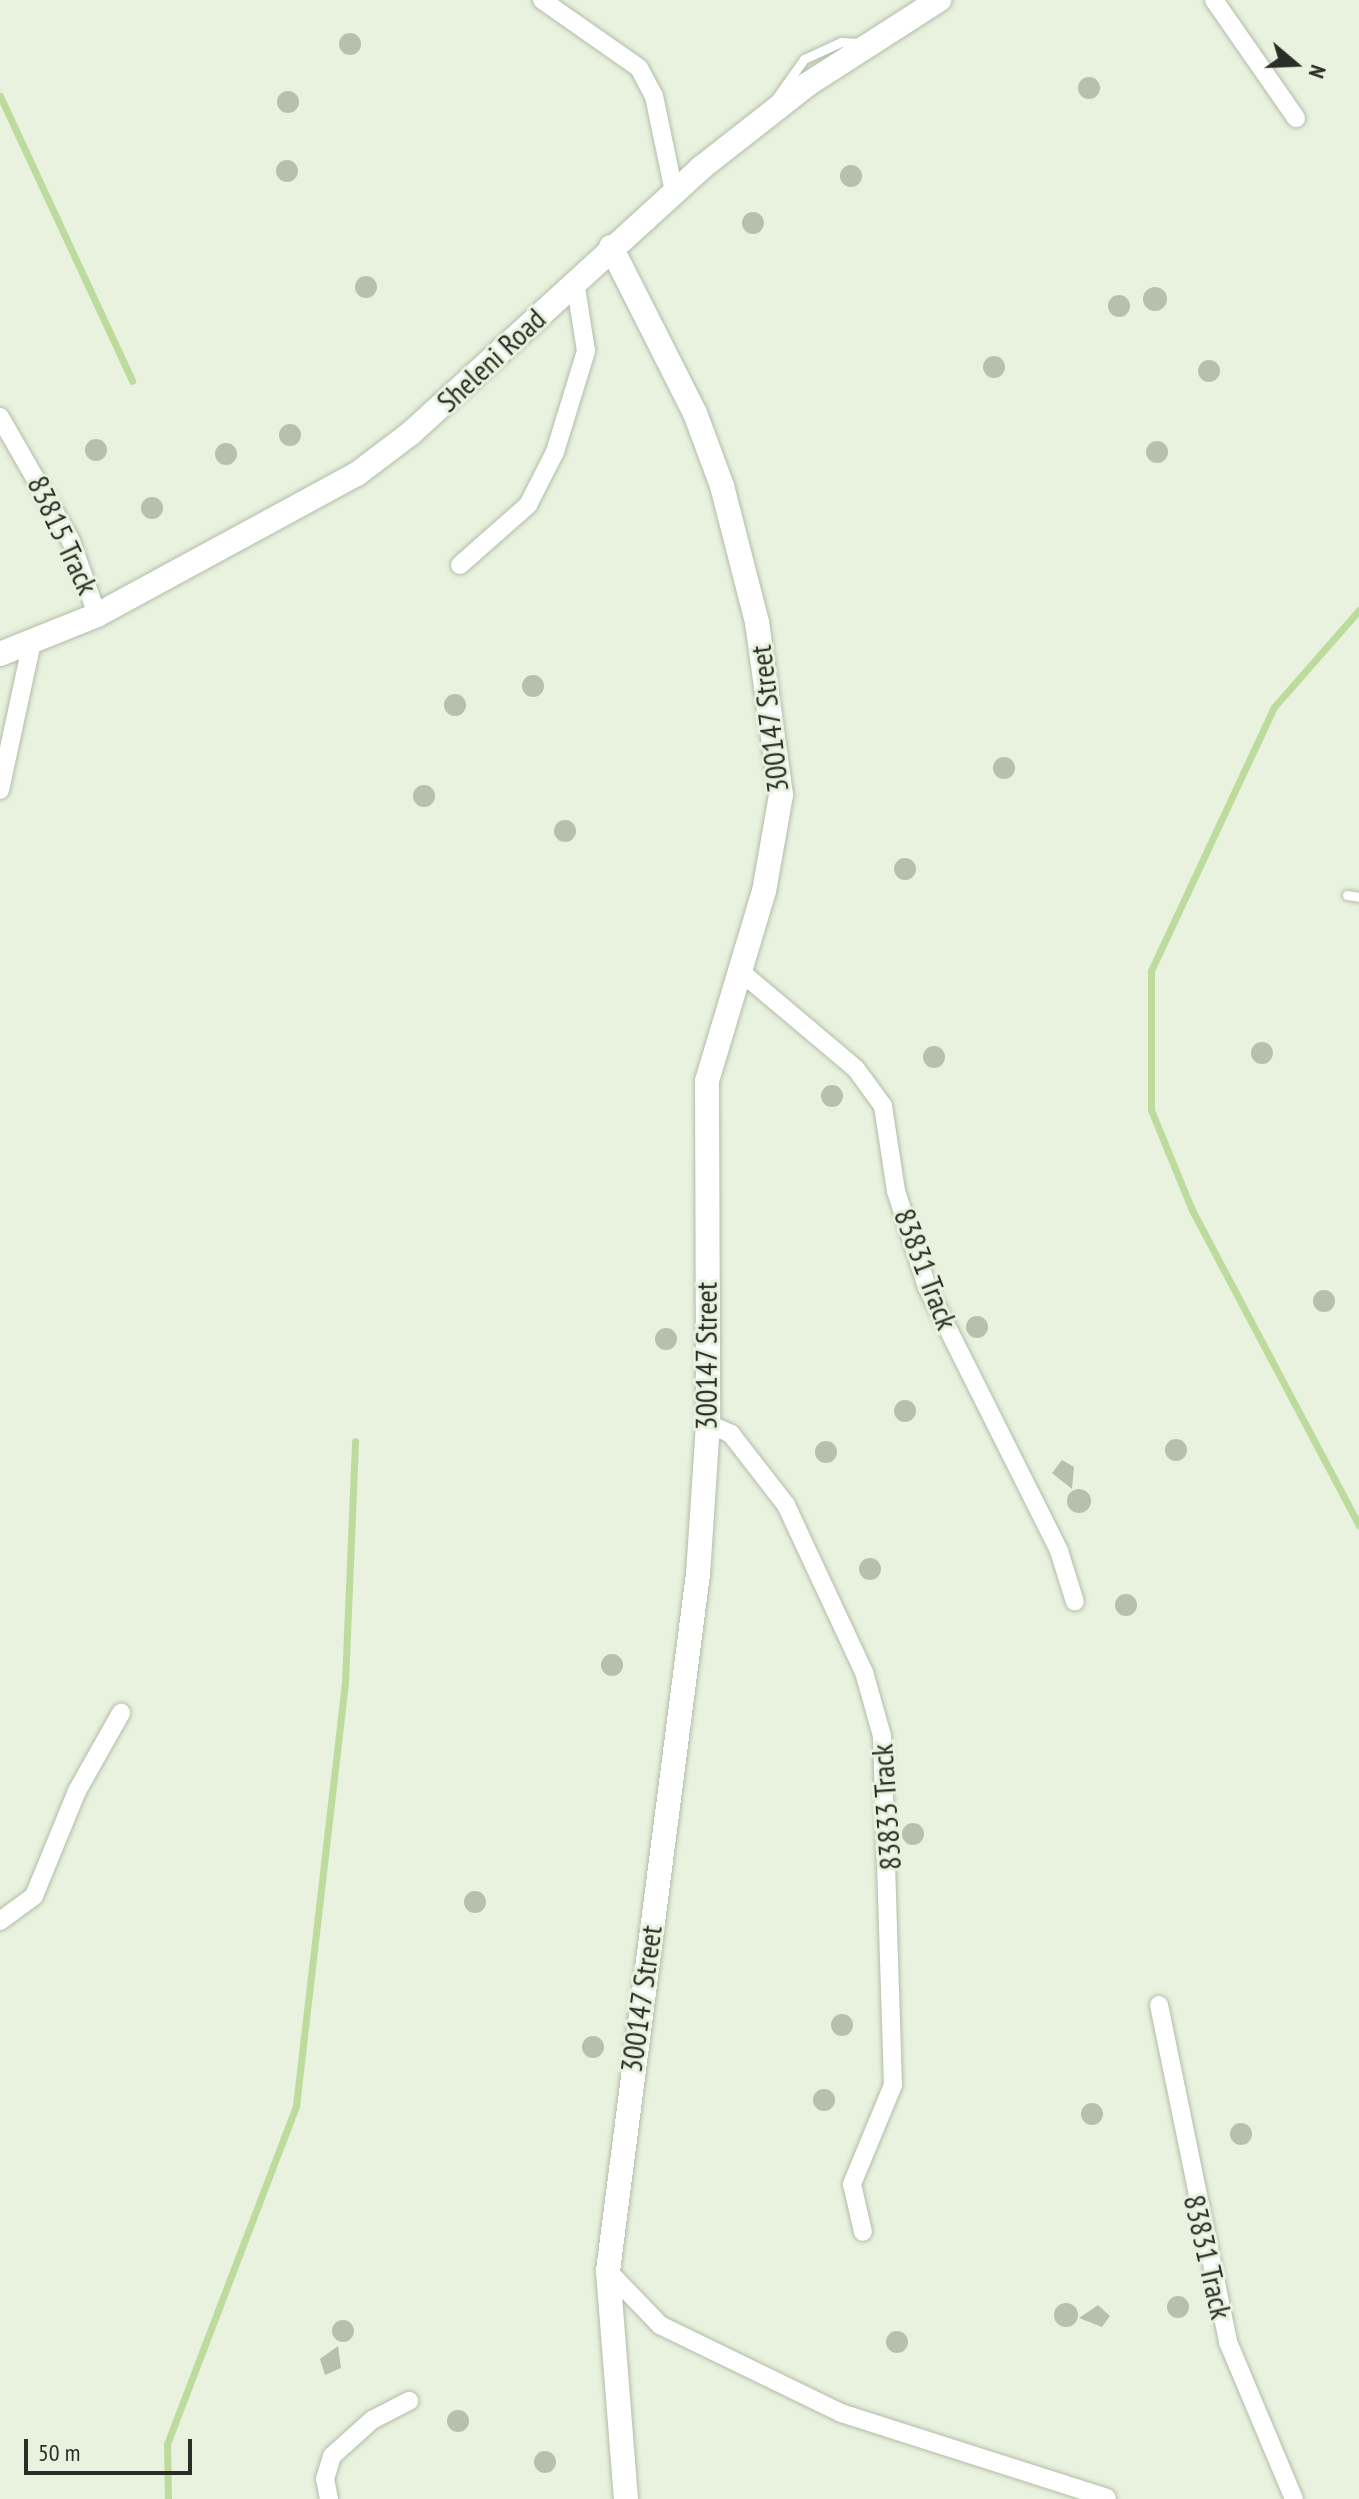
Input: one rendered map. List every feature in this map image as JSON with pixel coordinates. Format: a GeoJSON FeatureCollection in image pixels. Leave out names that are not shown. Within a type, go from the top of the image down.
{"type":"FeatureCollection","features":[{"type":"Feature","properties":{"kind":"street"},"geometry":{"type":"LineString","coordinates":[[542,0],[639,68],[654,96],[674,192]]}},
{"type":"Feature","properties":{"kind":"street","name":"Sheleni Road"},"geometry":{"type":"LineString","coordinates":[[0,654],[97,615],[357,474],[411,433],[611,247],[768,114],[867,43],[939,0]]}},
{"type":"Feature","properties":{"kind":"street"},"geometry":{"type":"LineString","coordinates":[[1214,0],[1296,118]]}},
{"type":"Feature","properties":{"kind":"street","name":"300147 Street"},"geometry":{"type":"LineString","coordinates":[[611,247],[695,413],[757,622],[781,795],[776,846],[707,1081],[708,1424],[698,1574],[608,2271],[626,2499]]}},
{"type":"Feature","properties":{"kind":"street"},"geometry":{"type":"LineString","coordinates":[[460,565],[528,505],[555,452],[586,351],[575,281]]}},
{"type":"Feature","properties":{"kind":"street","name":"83815 Track"},"geometry":{"type":"LineString","coordinates":[[0,417],[71,541],[97,615]]}},
{"type":"Feature","properties":{"kind":"street"},"geometry":{"type":"LineString","coordinates":[[0,790],[32,642]]}},
{"type":"Feature","properties":{"kind":"street","name":"83831 Track"},"geometry":{"type":"LineString","coordinates":[[741,972],[856,1069],[883,1106],[896,1191],[927,1287],[1059,1551],[1075,1602]]}},
{"type":"Feature","properties":{"kind":"street","name":"83833 Track"},"geometry":{"type":"LineString","coordinates":[[708,1424],[731,1434],[786,1505],[864,1672],[882,1736],[893,2085],[852,2184],[863,2232]]}},
{"type":"Feature","properties":{"kind":"street"},"geometry":{"type":"LineString","coordinates":[[0,1921],[34,1896],[77,1791],[121,1713]]}},
{"type":"Feature","properties":{"kind":"street","name":"83831 Track"},"geometry":{"type":"LineString","coordinates":[[1159,2005],[1228,2342],[1294,2499]]}},
{"type":"Feature","properties":{"kind":"street"},"geometry":{"type":"LineString","coordinates":[[608,2271],[642,2313],[673,2333],[841,2413],[1107,2498]]}},
{"type":"Feature","properties":{"kind":"street"},"geometry":{"type":"LineString","coordinates":[[329,2499],[325,2479],[332,2456],[372,2420],[409,2401]]}},
{"type":"Feature","properties":{"kind":"lane"},"geometry":{"type":"LineString","coordinates":[[1347,895],[1359,897]]}},
{"type":"Feature","properties":{"kind":"building"},"geometry":{"type":"Polygon","coordinates":[[[350,33],[358,36],[361,44],[358,52],[350,55],[342,52],[339,44],[342,36],[350,33]]]}},
{"type":"Feature","properties":{"kind":"building"},"geometry":{"type":"Polygon","coordinates":[[[1089,77],[1097,80],[1100,88],[1097,96],[1089,99],[1081,96],[1078,88],[1081,80],[1089,77]]]}},
{"type":"Feature","properties":{"kind":"building"},"geometry":{"type":"Polygon","coordinates":[[[288,91],[296,94],[299,102],[296,110],[288,113],[280,110],[277,102],[280,94],[288,91]]]}},
{"type":"Feature","properties":{"kind":"building"},"geometry":{"type":"Polygon","coordinates":[[[287,160],[295,163],[298,171],[295,179],[287,182],[279,179],[276,171],[279,163],[287,160]]]}},
{"type":"Feature","properties":{"kind":"building"},"geometry":{"type":"Polygon","coordinates":[[[851,165],[859,168],[862,176],[859,184],[851,187],[843,184],[840,176],[843,168],[851,165]]]}},
{"type":"Feature","properties":{"kind":"building"},"geometry":{"type":"Polygon","coordinates":[[[753,212],[761,215],[764,223],[761,231],[753,234],[745,231],[742,223],[745,215],[753,212]]]}},
{"type":"Feature","properties":{"kind":"building"},"geometry":{"type":"Polygon","coordinates":[[[366,276],[374,279],[377,287],[374,295],[366,298],[358,295],[355,287],[358,279],[366,276]]]}},
{"type":"Feature","properties":{"kind":"building"},"geometry":{"type":"Polygon","coordinates":[[[1155,287],[1163,291],[1167,299],[1163,307],[1155,311],[1147,307],[1143,299],[1147,291],[1155,287]]]}},
{"type":"Feature","properties":{"kind":"building"},"geometry":{"type":"Polygon","coordinates":[[[1119,295],[1127,298],[1130,306],[1127,314],[1119,317],[1111,314],[1108,306],[1111,298],[1119,295]]]}},
{"type":"Feature","properties":{"kind":"building"},"geometry":{"type":"Polygon","coordinates":[[[994,356],[1002,359],[1005,367],[1002,375],[994,378],[986,375],[983,367],[986,359],[994,356]]]}},
{"type":"Feature","properties":{"kind":"building"},"geometry":{"type":"Polygon","coordinates":[[[1209,360],[1217,363],[1220,371],[1217,379],[1209,382],[1201,379],[1198,371],[1201,363],[1209,360]]]}},
{"type":"Feature","properties":{"kind":"building"},"geometry":{"type":"Polygon","coordinates":[[[290,424],[298,427],[301,435],[298,443],[290,446],[282,443],[279,435],[282,427],[290,424]]]}},
{"type":"Feature","properties":{"kind":"building"},"geometry":{"type":"Polygon","coordinates":[[[96,439],[104,442],[107,450],[104,458],[96,461],[88,458],[85,450],[88,442],[96,439]]]}},
{"type":"Feature","properties":{"kind":"building"},"geometry":{"type":"Polygon","coordinates":[[[1157,441],[1165,444],[1168,452],[1165,460],[1157,463],[1149,460],[1146,452],[1149,444],[1157,441]]]}},
{"type":"Feature","properties":{"kind":"building"},"geometry":{"type":"Polygon","coordinates":[[[226,443],[234,446],[237,454],[234,462],[226,465],[218,462],[215,454],[218,446],[226,443]]]}},
{"type":"Feature","properties":{"kind":"building"},"geometry":{"type":"Polygon","coordinates":[[[152,497],[160,500],[163,508],[160,516],[152,519],[144,516],[141,508],[144,500],[152,497]]]}},
{"type":"Feature","properties":{"kind":"building"},"geometry":{"type":"Polygon","coordinates":[[[533,675],[541,678],[544,686],[541,694],[533,697],[525,694],[522,686],[525,678],[533,675]]]}},
{"type":"Feature","properties":{"kind":"building"},"geometry":{"type":"Polygon","coordinates":[[[455,694],[463,697],[466,705],[463,713],[455,716],[447,713],[444,705],[447,697],[455,694]]]}},
{"type":"Feature","properties":{"kind":"building"},"geometry":{"type":"Polygon","coordinates":[[[1004,757],[1012,760],[1015,768],[1012,776],[1004,779],[996,776],[993,768],[996,760],[1004,757]]]}},
{"type":"Feature","properties":{"kind":"building"},"geometry":{"type":"Polygon","coordinates":[[[424,785],[432,788],[435,796],[432,804],[424,807],[416,804],[413,796],[416,788],[424,785]]]}},
{"type":"Feature","properties":{"kind":"building"},"geometry":{"type":"Polygon","coordinates":[[[565,820],[573,823],[576,831],[573,839],[565,842],[557,839],[554,831],[557,823],[565,820]]]}},
{"type":"Feature","properties":{"kind":"building"},"geometry":{"type":"Polygon","coordinates":[[[905,858],[913,861],[916,869],[913,877],[905,880],[897,877],[894,869],[897,861],[905,858]]]}},
{"type":"Feature","properties":{"kind":"building"},"geometry":{"type":"Polygon","coordinates":[[[1262,1042],[1270,1045],[1273,1053],[1270,1061],[1262,1064],[1254,1061],[1251,1053],[1254,1045],[1262,1042]]]}},
{"type":"Feature","properties":{"kind":"building"},"geometry":{"type":"Polygon","coordinates":[[[934,1046],[942,1049],[945,1057],[942,1065],[934,1068],[926,1065],[923,1057],[926,1049],[934,1046]]]}},
{"type":"Feature","properties":{"kind":"building"},"geometry":{"type":"Polygon","coordinates":[[[832,1085],[840,1088],[843,1096],[840,1104],[832,1107],[824,1104],[821,1096],[824,1088],[832,1085]]]}},
{"type":"Feature","properties":{"kind":"building"},"geometry":{"type":"Polygon","coordinates":[[[1324,1290],[1332,1293],[1335,1301],[1332,1309],[1324,1312],[1316,1309],[1313,1301],[1316,1293],[1324,1290]]]}},
{"type":"Feature","properties":{"kind":"building"},"geometry":{"type":"Polygon","coordinates":[[[977,1316],[985,1319],[988,1327],[985,1335],[977,1338],[969,1335],[966,1327],[969,1319],[977,1316]]]}},
{"type":"Feature","properties":{"kind":"building"},"geometry":{"type":"Polygon","coordinates":[[[666,1328],[674,1331],[677,1339],[674,1347],[666,1350],[658,1347],[655,1339],[658,1331],[666,1328]]]}},
{"type":"Feature","properties":{"kind":"building"},"geometry":{"type":"Polygon","coordinates":[[[905,1400],[913,1403],[916,1411],[913,1419],[905,1422],[897,1419],[894,1411],[897,1403],[905,1400]]]}},
{"type":"Feature","properties":{"kind":"building"},"geometry":{"type":"Polygon","coordinates":[[[1176,1439],[1184,1442],[1187,1450],[1184,1458],[1176,1461],[1168,1458],[1165,1450],[1168,1442],[1176,1439]]]}},
{"type":"Feature","properties":{"kind":"building"},"geometry":{"type":"Polygon","coordinates":[[[826,1441],[834,1444],[837,1452],[834,1460],[826,1463],[818,1460],[815,1452],[818,1444],[826,1441]]]}},
{"type":"Feature","properties":{"kind":"building"},"geometry":{"type":"Polygon","coordinates":[[[1062,1460],[1074,1467],[1072,1489],[1052,1473],[1062,1460]]]}},
{"type":"Feature","properties":{"kind":"building"},"geometry":{"type":"Polygon","coordinates":[[[1079,1489],[1087,1493],[1091,1501],[1087,1509],[1079,1513],[1071,1509],[1067,1501],[1071,1493],[1079,1489]]]}},
{"type":"Feature","properties":{"kind":"building"},"geometry":{"type":"Polygon","coordinates":[[[870,1558],[878,1561],[881,1569],[878,1577],[870,1580],[862,1577],[859,1569],[862,1561],[870,1558]]]}},
{"type":"Feature","properties":{"kind":"building"},"geometry":{"type":"Polygon","coordinates":[[[1126,1594],[1134,1597],[1137,1605],[1134,1613],[1126,1616],[1118,1613],[1115,1605],[1118,1597],[1126,1594]]]}},
{"type":"Feature","properties":{"kind":"building"},"geometry":{"type":"Polygon","coordinates":[[[612,1654],[620,1657],[623,1665],[620,1673],[612,1676],[604,1673],[601,1665],[604,1657],[612,1654]]]}},
{"type":"Feature","properties":{"kind":"building"},"geometry":{"type":"Polygon","coordinates":[[[913,1823],[921,1826],[924,1834],[921,1842],[913,1845],[905,1842],[902,1834],[905,1826],[913,1823]]]}},
{"type":"Feature","properties":{"kind":"building"},"geometry":{"type":"Polygon","coordinates":[[[475,1891],[483,1894],[486,1902],[483,1910],[475,1913],[467,1910],[464,1902],[467,1894],[475,1891]]]}},
{"type":"Feature","properties":{"kind":"building"},"geometry":{"type":"Polygon","coordinates":[[[842,2014],[850,2017],[853,2025],[850,2033],[842,2036],[834,2033],[831,2025],[834,2017],[842,2014]]]}},
{"type":"Feature","properties":{"kind":"building"},"geometry":{"type":"Polygon","coordinates":[[[593,2036],[601,2039],[604,2047],[601,2055],[593,2058],[585,2055],[582,2047],[585,2039],[593,2036]]]}},
{"type":"Feature","properties":{"kind":"building"},"geometry":{"type":"Polygon","coordinates":[[[824,2089],[832,2092],[835,2100],[832,2108],[824,2111],[816,2108],[813,2100],[816,2092],[824,2089]]]}},
{"type":"Feature","properties":{"kind":"building"},"geometry":{"type":"Polygon","coordinates":[[[1092,2103],[1100,2106],[1103,2114],[1100,2122],[1092,2125],[1084,2122],[1081,2114],[1084,2106],[1092,2103]]]}},
{"type":"Feature","properties":{"kind":"building"},"geometry":{"type":"Polygon","coordinates":[[[1241,2123],[1249,2126],[1252,2134],[1249,2142],[1241,2145],[1233,2142],[1230,2134],[1233,2126],[1241,2123]]]}},
{"type":"Feature","properties":{"kind":"building"},"geometry":{"type":"Polygon","coordinates":[[[1178,2296],[1186,2299],[1189,2307],[1186,2315],[1178,2318],[1170,2315],[1167,2307],[1170,2299],[1178,2296]]]}},
{"type":"Feature","properties":{"kind":"building"},"geometry":{"type":"Polygon","coordinates":[[[1066,2303],[1074,2307],[1078,2315],[1074,2323],[1066,2327],[1058,2323],[1054,2315],[1058,2307],[1066,2303]]]}},
{"type":"Feature","properties":{"kind":"building"},"geometry":{"type":"Polygon","coordinates":[[[1098,2305],[1110,2316],[1102,2327],[1079,2318],[1098,2305]]]}},
{"type":"Feature","properties":{"kind":"building"},"geometry":{"type":"Polygon","coordinates":[[[343,2320],[351,2323],[354,2331],[351,2339],[343,2342],[335,2339],[332,2331],[335,2323],[343,2320]]]}},
{"type":"Feature","properties":{"kind":"building"},"geometry":{"type":"Polygon","coordinates":[[[897,2331],[905,2334],[908,2342],[905,2350],[897,2353],[889,2350],[886,2342],[889,2334],[897,2331]]]}},
{"type":"Feature","properties":{"kind":"building"},"geometry":{"type":"Polygon","coordinates":[[[338,2346],[341,2368],[325,2375],[320,2359],[338,2346]]]}},
{"type":"Feature","properties":{"kind":"building"},"geometry":{"type":"Polygon","coordinates":[[[458,2410],[466,2413],[469,2421],[466,2429],[458,2432],[450,2429],[447,2421],[450,2413],[458,2410]]]}},
{"type":"Feature","properties":{"kind":"building"},"geometry":{"type":"Polygon","coordinates":[[[545,2451],[553,2454],[556,2462],[553,2470],[545,2473],[537,2470],[534,2462],[537,2454],[545,2451]]]}},
{"type":"Feature","properties":{"kind":"waterway"},"geometry":{"type":"LineString","coordinates":[[0,96],[132,381]]}},
{"type":"Feature","properties":{"kind":"waterway"},"geometry":{"type":"LineString","coordinates":[[1359,610],[1274,707],[1151,971],[1151,1110],[1192,1210],[1359,1526]]}},
{"type":"Feature","properties":{"kind":"waterway"},"geometry":{"type":"LineString","coordinates":[[168,2499],[167,2444],[296,2106],[345,1682],[355,1441]]}}]}
